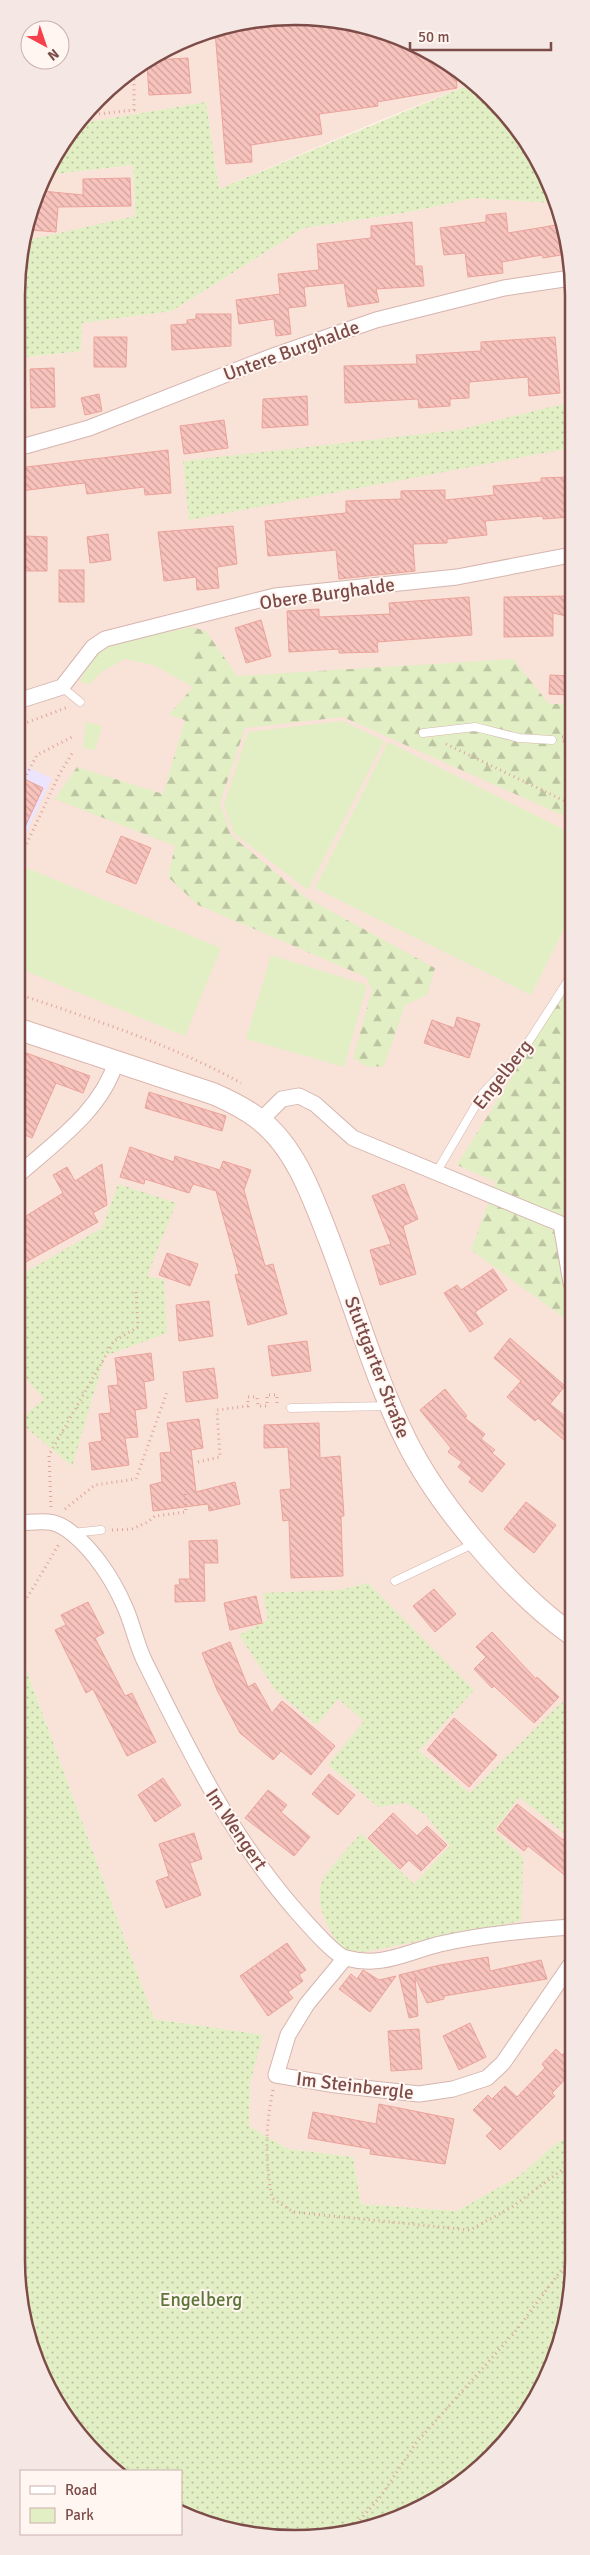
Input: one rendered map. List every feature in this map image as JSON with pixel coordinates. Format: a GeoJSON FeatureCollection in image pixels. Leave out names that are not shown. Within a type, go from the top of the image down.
{"type":"FeatureCollection","features":[{"type":"Feature","properties":{"kind":"main road","name":"Stuttgarter Straße"},"geometry":{"type":"LineString","coordinates":[[25,1030],[214,1094],[238,1105],[261,1120],[282,1143],[300,1171],[317,1208],[391,1406],[407,1442],[436,1489],[476,1542],[505,1575],[565,1630]]}},
{"type":"Feature","properties":{"kind":"street","name":"Untere Burghalde"},"geometry":{"type":"LineString","coordinates":[[25,446],[89,428],[273,356],[376,320],[504,288],[564,279]]}},
{"type":"Feature","properties":{"kind":"street","name":"Obere Burghalde"},"geometry":{"type":"LineString","coordinates":[[62,687],[93,647],[105,639],[275,596],[457,577],[565,556]]}},
{"type":"Feature","properties":{"kind":"street"},"geometry":{"type":"LineString","coordinates":[[25,699],[62,687]]}},
{"type":"Feature","properties":{"kind":"street"},"geometry":{"type":"LineString","coordinates":[[25,1169],[91,1108],[110,1081],[116,1062]]}},
{"type":"Feature","properties":{"kind":"street"},"geometry":{"type":"LineString","coordinates":[[261,1120],[282,1099],[299,1096],[315,1104],[353,1138],[561,1224],[565,1248]]}},
{"type":"Feature","properties":{"kind":"street"},"geometry":{"type":"LineString","coordinates":[[25,1522],[51,1520]]}},
{"type":"Feature","properties":{"kind":"street","name":"Im Wengert"},"geometry":{"type":"LineString","coordinates":[[51,1520],[69,1531],[97,1558],[124,1605],[141,1654],[204,1780],[251,1854],[278,1890],[317,1934],[344,1958]]}},
{"type":"Feature","properties":{"kind":"street"},"geometry":{"type":"LineString","coordinates":[[344,1958],[381,1962],[439,1944],[520,1930],[565,1927]]}},
{"type":"Feature","properties":{"kind":"street","name":"Im Steinbergle"},"geometry":{"type":"LineString","coordinates":[[344,1958],[307,2004],[288,2035],[276,2075],[336,2085],[419,2094],[453,2089],[487,2078],[503,2063],[565,1973]]}},
{"type":"Feature","properties":{"kind":"lane"},"geometry":{"type":"LineString","coordinates":[[62,687],[80,702]]}},
{"type":"Feature","properties":{"kind":"lane"},"geometry":{"type":"LineString","coordinates":[[423,733],[475,727],[520,738],[552,740]]}},
{"type":"Feature","properties":{"kind":"lane","name":"Engelberg"},"geometry":{"type":"LineString","coordinates":[[436,1173],[483,1093],[522,1052],[565,985]]}},
{"type":"Feature","properties":{"kind":"lane"},"geometry":{"type":"LineString","coordinates":[[291,1408],[391,1406]]}},
{"type":"Feature","properties":{"kind":"lane"},"geometry":{"type":"LineString","coordinates":[[69,1531],[101,1530]]}},
{"type":"Feature","properties":{"kind":"lane"},"geometry":{"type":"LineString","coordinates":[[395,1581],[476,1542]]}},
{"type":"Feature","properties":{"kind":"path"},"geometry":{"type":"LineString","coordinates":[[94,114],[134,110],[134,79]]}},
{"type":"Feature","properties":{"kind":"path"},"geometry":{"type":"LineString","coordinates":[[25,723],[80,702]]}},
{"type":"Feature","properties":{"kind":"path"},"geometry":{"type":"LineString","coordinates":[[423,733],[565,801]]}},
{"type":"Feature","properties":{"kind":"path"},"geometry":{"type":"LineString","coordinates":[[25,777],[37,755],[72,737]]}},
{"type":"Feature","properties":{"kind":"path"},"geometry":{"type":"LineString","coordinates":[[25,847],[60,773],[74,752]]}},
{"type":"Feature","properties":{"kind":"path"},"geometry":{"type":"LineString","coordinates":[[25,996],[201,1060],[243,1084]]}},
{"type":"Feature","properties":{"kind":"path"},"geometry":{"type":"LineString","coordinates":[[51,1520],[49,1455],[114,1341],[138,1327],[136,1292]]}},
{"type":"Feature","properties":{"kind":"path"},"geometry":{"type":"LineString","coordinates":[[51,1520],[95,1485],[136,1479],[167,1392]]}},
{"type":"Feature","properties":{"kind":"path"},"geometry":{"type":"LineString","coordinates":[[198,1462],[220,1457],[218,1410],[248,1406],[248,1396],[257,1397],[258,1406],[267,1406],[267,1396],[277,1396],[277,1408],[291,1408]]}},
{"type":"Feature","properties":{"kind":"path"},"geometry":{"type":"LineString","coordinates":[[101,1530],[132,1528],[148,1522],[155,1516],[186,1512],[185,1490]]}},
{"type":"Feature","properties":{"kind":"path"},"geometry":{"type":"LineString","coordinates":[[25,1602],[69,1531]]}},
{"type":"Feature","properties":{"kind":"path"},"geometry":{"type":"LineString","coordinates":[[276,2075],[266,2127],[268,2176],[272,2198],[293,2212],[470,2230],[512,2207],[565,2167]]}},
{"type":"Feature","properties":{"kind":"path"},"geometry":{"type":"LineString","coordinates":[[357,2523],[381,2496],[416,2443],[515,2332],[565,2265]]}},
{"type":"Feature","properties":{"kind":"shaded area"},"geometry":{"type":"Polygon","coordinates":[[[295,25],[330,27],[365,34],[382,39],[430,61],[466,87],[383,119],[219,189],[206,102],[88,122],[117,92],[160,61],[208,39],[260,27],[295,25]]]}},
{"type":"Feature","properties":{"kind":"shaded area"},"geometry":{"type":"Polygon","coordinates":[[[133,165],[135,217],[31,240],[39,208],[54,174],[133,165]]]}},
{"type":"Feature","properties":{"kind":"shaded area"},"geometry":{"type":"Polygon","coordinates":[[[474,198],[549,203],[560,242],[565,295],[565,2138],[519,2176],[457,2211],[361,2204],[353,2157],[288,2149],[249,2126],[250,2083],[262,2035],[154,2019],[25,1662],[25,357],[81,351],[82,323],[172,311],[304,228],[409,212],[474,198]]]}},
{"type":"Feature","properties":{"kind":"shaded area"},"geometry":{"type":"Polygon","coordinates":[[[25,766],[52,778],[25,836],[25,766]]]}},
{"type":"Feature","properties":{"kind":"green space"},"geometry":{"type":"Polygon","coordinates":[[[466,87],[486,104],[509,131],[529,160],[549,203],[474,198],[409,212],[304,228],[172,311],[82,323],[81,351],[25,357],[25,295],[27,260],[31,240],[135,216],[133,165],[54,174],[61,160],[88,122],[206,102],[219,189],[466,87]]]}},
{"type":"Feature","properties":{"kind":"green space"},"geometry":{"type":"Polygon","coordinates":[[[565,403],[565,449],[189,520],[183,461],[458,430],[565,403]]]}},
{"type":"Feature","properties":{"kind":"green space"},"geometry":{"type":"Polygon","coordinates":[[[191,627],[193,687],[153,665],[125,659],[101,672],[90,684],[80,682],[90,656],[122,641],[191,627]]]}},
{"type":"Feature","properties":{"kind":"green space"},"geometry":{"type":"Polygon","coordinates":[[[191,627],[206,631],[237,676],[513,659],[549,704],[565,704],[565,816],[343,717],[245,728],[220,803],[231,835],[305,897],[435,968],[427,995],[405,1005],[384,1066],[368,1067],[353,1058],[372,990],[366,977],[198,905],[168,877],[175,846],[55,799],[77,767],[163,794],[185,720],[169,715],[193,687],[191,627]]]}},
{"type":"Feature","properties":{"kind":"green space"},"geometry":{"type":"Polygon","coordinates":[[[343,721],[384,741],[308,890],[234,833],[224,805],[248,732],[343,721]]]}},
{"type":"Feature","properties":{"kind":"green space"},"geometry":{"type":"Polygon","coordinates":[[[86,722],[102,726],[95,750],[83,748],[86,722]]]}},
{"type":"Feature","properties":{"kind":"green space"},"geometry":{"type":"Polygon","coordinates":[[[388,742],[565,830],[565,927],[531,995],[315,888],[388,742]]]}},
{"type":"Feature","properties":{"kind":"green space"},"geometry":{"type":"Polygon","coordinates":[[[25,867],[221,948],[185,1036],[25,971],[25,867]]]}},
{"type":"Feature","properties":{"kind":"green space"},"geometry":{"type":"Polygon","coordinates":[[[271,955],[367,985],[344,1067],[246,1039],[271,955]]]}},
{"type":"Feature","properties":{"kind":"green space"},"geometry":{"type":"Polygon","coordinates":[[[565,992],[565,1319],[471,1250],[496,1182],[457,1165],[565,992]]]}},
{"type":"Feature","properties":{"kind":"green space"},"geometry":{"type":"Polygon","coordinates":[[[118,1184],[176,1203],[147,1276],[164,1280],[167,1333],[105,1356],[72,1466],[25,1427],[25,1415],[44,1399],[25,1378],[25,1272],[102,1228],[118,1184]]]}},
{"type":"Feature","properties":{"kind":"green space"},"geometry":{"type":"Polygon","coordinates":[[[368,1583],[474,1690],[419,1751],[470,1793],[562,1702],[565,1705],[565,1834],[519,1797],[494,1831],[523,1857],[521,1921],[364,1952],[342,1951],[328,1927],[321,1909],[320,1891],[322,1882],[324,1877],[361,1833],[414,1884],[450,1846],[426,1815],[406,1803],[378,1807],[328,1765],[364,1721],[338,1699],[317,1725],[276,1691],[239,1635],[268,1620],[263,1593],[339,1590],[368,1583]]]}},
{"type":"Feature","properties":{"kind":"green space","name":"Engelberg"},"geometry":{"type":"Polygon","coordinates":[[[27,1671],[154,2019],[263,2035],[250,2083],[249,2126],[288,2149],[353,2157],[361,2204],[457,2211],[519,2176],[565,2138],[565,2260],[563,2295],[551,2347],[529,2395],[498,2438],[459,2474],[430,2494],[414,2502],[382,2516],[330,2528],[295,2530],[260,2528],[208,2516],[182,2505],[182,2470],[126,2470],[117,2463],[81,2424],[61,2395],[53,2379],[39,2347],[30,2313],[25,2260],[25,1673],[27,1671]]]}},
{"type":"Feature","properties":{"kind":"building"},"geometry":{"type":"Polygon","coordinates":[[[295,25],[330,27],[382,39],[430,61],[456,79],[457,88],[377,102],[378,106],[319,114],[322,134],[251,145],[252,162],[226,164],[215,37],[261,27],[295,25]]]}},
{"type":"Feature","properties":{"kind":"building"},"geometry":{"type":"Polygon","coordinates":[[[188,58],[191,93],[149,95],[147,69],[163,59],[188,58]]]}},
{"type":"Feature","properties":{"kind":"building"},"geometry":{"type":"Polygon","coordinates":[[[130,178],[131,206],[58,207],[56,232],[33,230],[46,191],[83,195],[83,179],[130,178]]]}},
{"type":"Feature","properties":{"kind":"building"},"geometry":{"type":"Polygon","coordinates":[[[506,213],[508,233],[556,225],[561,255],[543,258],[542,255],[502,262],[503,273],[468,277],[465,253],[444,255],[440,228],[486,222],[486,215],[506,213]]]}},
{"type":"Feature","properties":{"kind":"building"},"geometry":{"type":"Polygon","coordinates":[[[412,222],[415,266],[422,266],[424,286],[376,289],[379,302],[348,307],[344,283],[304,287],[306,306],[288,308],[291,334],[276,336],[274,319],[239,324],[236,300],[280,294],[278,274],[319,270],[317,244],[371,238],[371,226],[412,222]]]}},
{"type":"Feature","properties":{"kind":"building"},"geometry":{"type":"Polygon","coordinates":[[[196,314],[231,314],[231,346],[172,350],[171,325],[187,324],[187,320],[196,319],[196,314]]]}},
{"type":"Feature","properties":{"kind":"building"},"geometry":{"type":"Polygon","coordinates":[[[94,337],[127,337],[126,367],[94,367],[94,337]]]}},
{"type":"Feature","properties":{"kind":"building"},"geometry":{"type":"Polygon","coordinates":[[[555,337],[560,393],[529,396],[528,377],[469,382],[469,398],[450,399],[450,406],[419,408],[418,399],[345,403],[344,366],[417,364],[416,355],[481,351],[481,342],[555,337]]]}},
{"type":"Feature","properties":{"kind":"building"},"geometry":{"type":"Polygon","coordinates":[[[54,368],[55,407],[31,408],[30,369],[54,368]]]}},
{"type":"Feature","properties":{"kind":"building"},"geometry":{"type":"Polygon","coordinates":[[[99,394],[102,411],[85,415],[81,398],[99,394]]]}},
{"type":"Feature","properties":{"kind":"building"},"geometry":{"type":"Polygon","coordinates":[[[307,396],[308,425],[262,428],[263,399],[307,396]]]}},
{"type":"Feature","properties":{"kind":"building"},"geometry":{"type":"Polygon","coordinates":[[[224,420],[228,448],[184,454],[180,426],[224,420]]]}},
{"type":"Feature","properties":{"kind":"building"},"geometry":{"type":"Polygon","coordinates":[[[168,450],[171,493],[145,495],[144,487],[87,494],[85,483],[25,490],[25,467],[168,450]]]}},
{"type":"Feature","properties":{"kind":"building"},"geometry":{"type":"Polygon","coordinates":[[[565,477],[565,517],[543,519],[543,516],[485,521],[487,535],[447,539],[447,543],[413,544],[415,571],[339,579],[336,550],[268,556],[265,521],[346,513],[346,501],[401,499],[401,491],[445,490],[445,500],[494,495],[493,486],[541,482],[541,478],[565,477]]]}},
{"type":"Feature","properties":{"kind":"building"},"geometry":{"type":"Polygon","coordinates":[[[233,526],[237,564],[217,567],[219,588],[197,590],[196,577],[164,581],[158,532],[233,526]]]}},
{"type":"Feature","properties":{"kind":"building"},"geometry":{"type":"Polygon","coordinates":[[[108,534],[111,560],[90,563],[87,537],[108,534]]]}},
{"type":"Feature","properties":{"kind":"building"},"geometry":{"type":"Polygon","coordinates":[[[25,536],[47,537],[47,571],[25,571],[25,536]]]}},
{"type":"Feature","properties":{"kind":"building"},"geometry":{"type":"Polygon","coordinates":[[[59,570],[84,570],[84,602],[59,602],[59,570]]]}},
{"type":"Feature","properties":{"kind":"building"},"geometry":{"type":"Polygon","coordinates":[[[565,596],[565,616],[553,613],[553,636],[504,637],[504,597],[565,596]]]}},
{"type":"Feature","properties":{"kind":"building"},"geometry":{"type":"Polygon","coordinates":[[[469,597],[472,635],[377,642],[378,652],[339,653],[339,649],[289,652],[287,611],[319,609],[319,617],[390,614],[389,603],[469,597]]]}},
{"type":"Feature","properties":{"kind":"building"},"geometry":{"type":"Polygon","coordinates":[[[261,620],[271,656],[246,663],[235,628],[261,620]]]}},
{"type":"Feature","properties":{"kind":"building"},"geometry":{"type":"Polygon","coordinates":[[[550,675],[565,676],[565,695],[549,694],[550,675]]]}},
{"type":"Feature","properties":{"kind":"building"},"geometry":{"type":"Polygon","coordinates":[[[25,779],[43,788],[25,827],[25,779]]]}},
{"type":"Feature","properties":{"kind":"building"},"geometry":{"type":"Polygon","coordinates":[[[121,836],[151,848],[136,884],[106,872],[121,836]]]}},
{"type":"Feature","properties":{"kind":"building"},"geometry":{"type":"Polygon","coordinates":[[[457,1017],[480,1024],[469,1058],[424,1043],[432,1020],[454,1028],[457,1017]]]}},
{"type":"Feature","properties":{"kind":"building"},"geometry":{"type":"Polygon","coordinates":[[[25,1053],[90,1076],[83,1093],[56,1083],[32,1138],[25,1135],[25,1053]]]}},
{"type":"Feature","properties":{"kind":"building"},"geometry":{"type":"Polygon","coordinates":[[[149,1092],[226,1116],[222,1131],[145,1108],[149,1092]]]}},
{"type":"Feature","properties":{"kind":"building"},"geometry":{"type":"Polygon","coordinates":[[[130,1147],[174,1162],[175,1156],[220,1170],[223,1161],[251,1170],[244,1190],[265,1266],[273,1264],[287,1314],[248,1325],[235,1275],[239,1274],[216,1191],[193,1184],[189,1193],[145,1179],[144,1184],[120,1177],[130,1147]]]}},
{"type":"Feature","properties":{"kind":"building"},"geometry":{"type":"Polygon","coordinates":[[[102,1164],[107,1205],[93,1213],[98,1222],[25,1263],[25,1217],[63,1193],[53,1175],[67,1167],[75,1181],[102,1164]]]}},
{"type":"Feature","properties":{"kind":"building"},"geometry":{"type":"Polygon","coordinates":[[[404,1184],[418,1219],[403,1226],[416,1274],[380,1285],[370,1250],[391,1244],[372,1196],[404,1184]]]}},
{"type":"Feature","properties":{"kind":"building"},"geometry":{"type":"Polygon","coordinates":[[[167,1253],[198,1264],[190,1286],[159,1275],[167,1253]]]}},
{"type":"Feature","properties":{"kind":"building"},"geometry":{"type":"Polygon","coordinates":[[[493,1269],[507,1290],[475,1312],[483,1324],[470,1332],[444,1293],[457,1285],[461,1290],[493,1269]]]}},
{"type":"Feature","properties":{"kind":"building"},"geometry":{"type":"Polygon","coordinates":[[[209,1301],[213,1336],[179,1341],[176,1305],[209,1301]]]}},
{"type":"Feature","properties":{"kind":"building"},"geometry":{"type":"Polygon","coordinates":[[[510,1338],[565,1386],[550,1404],[565,1416],[565,1441],[538,1418],[535,1421],[507,1397],[521,1381],[494,1358],[510,1338]]]}},
{"type":"Feature","properties":{"kind":"building"},"geometry":{"type":"Polygon","coordinates":[[[307,1341],[311,1371],[272,1376],[268,1346],[307,1341]]]}},
{"type":"Feature","properties":{"kind":"building"},"geometry":{"type":"Polygon","coordinates":[[[151,1353],[154,1380],[144,1382],[147,1408],[135,1410],[138,1437],[125,1438],[129,1465],[92,1470],[89,1443],[102,1441],[99,1414],[111,1413],[108,1386],[118,1385],[115,1358],[151,1353]]]}},
{"type":"Feature","properties":{"kind":"building"},"geometry":{"type":"Polygon","coordinates":[[[214,1368],[218,1398],[186,1402],[183,1372],[214,1368]]]}},
{"type":"Feature","properties":{"kind":"building"},"geometry":{"type":"Polygon","coordinates":[[[445,1389],[467,1416],[465,1418],[485,1434],[481,1439],[495,1450],[492,1453],[505,1464],[482,1492],[469,1482],[472,1478],[458,1467],[462,1462],[448,1452],[451,1448],[420,1410],[445,1389]]]}},
{"type":"Feature","properties":{"kind":"building"},"geometry":{"type":"Polygon","coordinates":[[[199,1419],[203,1448],[191,1450],[196,1492],[235,1482],[240,1504],[209,1511],[208,1504],[153,1511],[150,1485],[162,1482],[160,1453],[171,1452],[167,1423],[199,1419]]]}},
{"type":"Feature","properties":{"kind":"building"},"geometry":{"type":"Polygon","coordinates":[[[319,1423],[320,1458],[340,1456],[344,1516],[341,1516],[343,1576],[291,1578],[289,1520],[283,1521],[280,1490],[291,1489],[288,1447],[264,1448],[264,1425],[319,1423]]]}},
{"type":"Feature","properties":{"kind":"building"},"geometry":{"type":"Polygon","coordinates":[[[526,1502],[556,1525],[534,1553],[504,1529],[526,1502]]]}},
{"type":"Feature","properties":{"kind":"building"},"geometry":{"type":"Polygon","coordinates":[[[217,1540],[218,1563],[204,1563],[205,1601],[175,1602],[175,1585],[180,1585],[179,1579],[190,1579],[189,1541],[217,1540]]]}},
{"type":"Feature","properties":{"kind":"building"},"geometry":{"type":"Polygon","coordinates":[[[434,1589],[456,1614],[435,1632],[413,1606],[434,1589]]]}},
{"type":"Feature","properties":{"kind":"building"},"geometry":{"type":"Polygon","coordinates":[[[256,1596],[262,1623],[230,1630],[224,1603],[256,1596]]]}},
{"type":"Feature","properties":{"kind":"building"},"geometry":{"type":"Polygon","coordinates":[[[88,1602],[104,1633],[95,1638],[125,1696],[132,1693],[156,1742],[127,1756],[93,1689],[86,1693],[55,1630],[66,1625],[61,1615],[88,1602]]]}},
{"type":"Feature","properties":{"kind":"building"},"geometry":{"type":"Polygon","coordinates":[[[492,1632],[536,1679],[537,1677],[559,1697],[534,1723],[494,1686],[492,1688],[474,1669],[486,1657],[476,1647],[492,1632]]]}},
{"type":"Feature","properties":{"kind":"building"},"geometry":{"type":"Polygon","coordinates":[[[230,1642],[248,1687],[255,1683],[272,1713],[282,1701],[335,1746],[311,1775],[281,1751],[273,1760],[240,1733],[217,1690],[202,1653],[230,1642]]]}},
{"type":"Feature","properties":{"kind":"building"},"geometry":{"type":"Polygon","coordinates":[[[454,1718],[497,1755],[469,1787],[427,1750],[454,1718]]]}},
{"type":"Feature","properties":{"kind":"building"},"geometry":{"type":"Polygon","coordinates":[[[329,1774],[355,1795],[338,1815],[312,1794],[329,1774]]]}},
{"type":"Feature","properties":{"kind":"building"},"geometry":{"type":"Polygon","coordinates":[[[163,1778],[181,1805],[155,1822],[138,1795],[163,1778]]]}},
{"type":"Feature","properties":{"kind":"building"},"geometry":{"type":"Polygon","coordinates":[[[268,1790],[287,1805],[281,1812],[310,1837],[294,1856],[245,1818],[268,1790]]]}},
{"type":"Feature","properties":{"kind":"building"},"geometry":{"type":"Polygon","coordinates":[[[517,1804],[563,1840],[565,1837],[565,1875],[528,1846],[524,1851],[497,1829],[517,1804]]]}},
{"type":"Feature","properties":{"kind":"building"},"geometry":{"type":"Polygon","coordinates":[[[393,1813],[417,1836],[427,1826],[447,1845],[421,1871],[409,1860],[400,1869],[368,1838],[393,1813]]]}},
{"type":"Feature","properties":{"kind":"building"},"geometry":{"type":"Polygon","coordinates":[[[194,1833],[202,1859],[190,1863],[201,1895],[166,1908],[156,1881],[169,1876],[159,1844],[194,1833]]]}},
{"type":"Feature","properties":{"kind":"building"},"geometry":{"type":"Polygon","coordinates":[[[287,1943],[306,1970],[299,1975],[303,1981],[288,1992],[293,1998],[268,2016],[240,1976],[287,1943]]]}},
{"type":"Feature","properties":{"kind":"building"},"geometry":{"type":"Polygon","coordinates":[[[488,1957],[490,1971],[541,1960],[547,1979],[444,1996],[444,1999],[427,2003],[415,1977],[418,2016],[409,2018],[399,1975],[440,1965],[488,1957]]]}},
{"type":"Feature","properties":{"kind":"building"},"geometry":{"type":"Polygon","coordinates":[[[363,1970],[379,1980],[396,1976],[370,2012],[339,1989],[351,1974],[357,1979],[363,1970]]]}},
{"type":"Feature","properties":{"kind":"building"},"geometry":{"type":"Polygon","coordinates":[[[470,2023],[486,2057],[459,2070],[443,2036],[470,2023]]]}},
{"type":"Feature","properties":{"kind":"building"},"geometry":{"type":"Polygon","coordinates":[[[419,2029],[422,2069],[391,2071],[388,2031],[419,2029]]]}},
{"type":"Feature","properties":{"kind":"building"},"geometry":{"type":"Polygon","coordinates":[[[556,2049],[562,2055],[565,2052],[565,2079],[552,2093],[555,2096],[500,2150],[486,2136],[493,2129],[473,2110],[488,2095],[492,2099],[505,2086],[517,2097],[545,2068],[542,2064],[556,2049]]]}},
{"type":"Feature","properties":{"kind":"building"},"geometry":{"type":"Polygon","coordinates":[[[379,2104],[454,2119],[445,2164],[370,2154],[371,2149],[308,2138],[313,2112],[376,2124],[379,2104]]]}}]}
